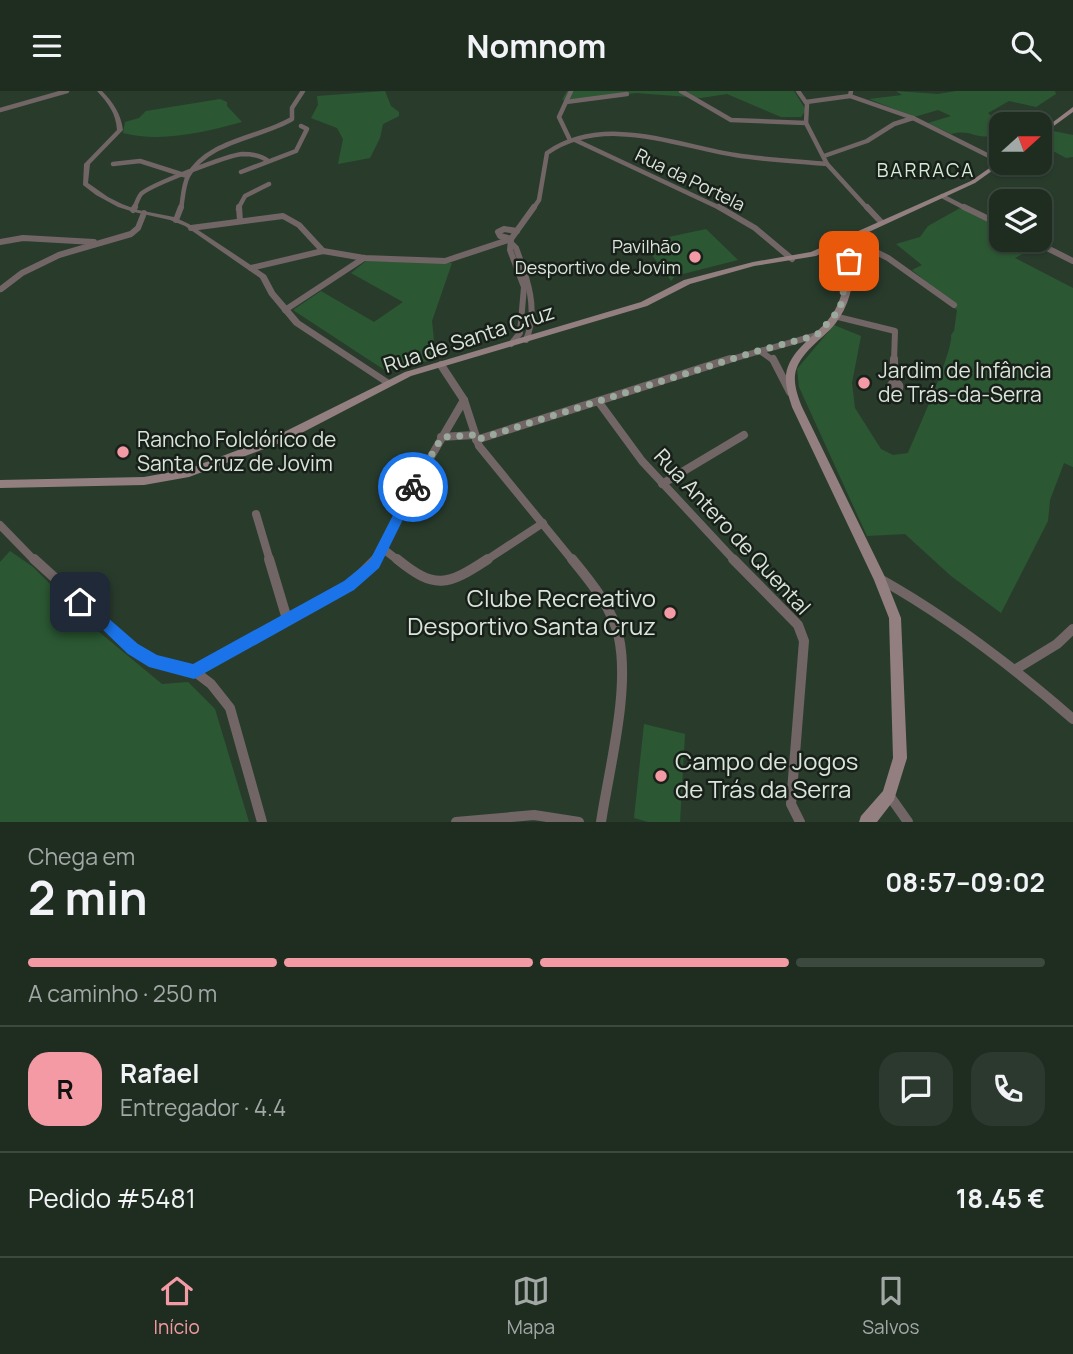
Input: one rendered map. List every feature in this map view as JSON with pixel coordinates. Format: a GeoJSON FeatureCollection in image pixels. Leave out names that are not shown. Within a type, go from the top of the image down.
{"type":"FeatureCollection","features":[{"type":"Feature","properties":{"kind":"main road"},"geometry":{"type":"LineString","coordinates":[[1052,125],[1073,109]]}},
{"type":"Feature","properties":{"kind":"main road"},"geometry":{"type":"LineString","coordinates":[[867,822],[889,795],[900,758],[895,618],[880,579],[791,395],[790,371],[799,355],[843,302],[851,246],[863,230],[974,182],[989,171]]}},
{"type":"Feature","properties":{"kind":"main road","name":"Rua de Santa Cruz"},"geometry":{"type":"LineString","coordinates":[[0,484],[121,483],[182,474],[284,437],[388,383],[643,304],[687,282],[753,264],[792,259],[830,247],[851,246]]}},
{"type":"Feature","properties":{"kind":"street"},"geometry":{"type":"LineString","coordinates":[[0,110],[66,91]]}},
{"type":"Feature","properties":{"kind":"street"},"geometry":{"type":"LineString","coordinates":[[99,91],[112,104],[120,125],[118,134],[86,164],[85,184],[97,195],[133,210],[176,220],[191,228],[263,277],[297,323],[388,383]]}},
{"type":"Feature","properties":{"kind":"street"},"geometry":{"type":"LineString","coordinates":[[176,220],[180,214],[187,176],[201,160],[292,119],[292,108],[303,91]]}},
{"type":"Feature","properties":{"kind":"street"},"geometry":{"type":"LineString","coordinates":[[569,138],[559,117],[571,91]]}},
{"type":"Feature","properties":{"kind":"street"},"geometry":{"type":"LineString","coordinates":[[681,91],[731,120],[806,123]]}},
{"type":"Feature","properties":{"kind":"street"},"geometry":{"type":"LineString","coordinates":[[798,91],[806,102],[806,123],[827,164],[881,222]]}},
{"type":"Feature","properties":{"kind":"street"},"geometry":{"type":"LineString","coordinates":[[806,102],[850,93],[913,118],[989,156]]}},
{"type":"Feature","properties":{"kind":"street"},"geometry":{"type":"LineString","coordinates":[[566,102],[627,94]]}},
{"type":"Feature","properties":{"kind":"street"},"geometry":{"type":"LineString","coordinates":[[824,156],[845,151],[894,124],[913,118]]}},
{"type":"Feature","properties":{"kind":"street"},"geometry":{"type":"LineString","coordinates":[[241,171],[296,151],[307,129],[301,127]]}},
{"type":"Feature","properties":{"kind":"street"},"geometry":{"type":"LineString","coordinates":[[511,344],[520,333],[524,287],[510,250],[511,241],[542,193],[547,153],[569,138],[608,133],[629,135],[738,156],[827,164]]}},
{"type":"Feature","properties":{"kind":"street","name":"Rua da Portela"},"geometry":{"type":"LineString","coordinates":[[569,138],[590,145],[603,154],[684,190],[742,220],[774,241],[792,259]]}},
{"type":"Feature","properties":{"kind":"street"},"geometry":{"type":"LineString","coordinates":[[133,210],[140,195],[242,154],[263,157],[268,161]]}},
{"type":"Feature","properties":{"kind":"street"},"geometry":{"type":"LineString","coordinates":[[113,164],[140,161],[187,176]]}},
{"type":"Feature","properties":{"kind":"street"},"geometry":{"type":"LineString","coordinates":[[240,221],[237,212],[239,202],[252,190],[270,184]]}},
{"type":"Feature","properties":{"kind":"street"},"geometry":{"type":"LineString","coordinates":[[943,196],[989,219]]}},
{"type":"Feature","properties":{"kind":"street"},"geometry":{"type":"LineString","coordinates":[[1,289],[13,278],[44,262],[96,242],[131,235],[139,226],[144,213]]}},
{"type":"Feature","properties":{"kind":"street"},"geometry":{"type":"LineString","coordinates":[[191,228],[283,216],[291,219],[323,251]]}},
{"type":"Feature","properties":{"kind":"street"},"geometry":{"type":"LineString","coordinates":[[517,231],[504,229],[498,232],[516,248],[530,283],[529,338]]}},
{"type":"Feature","properties":{"kind":"street"},"geometry":{"type":"LineString","coordinates":[[0,242],[23,238],[96,242]]}},
{"type":"Feature","properties":{"kind":"street"},"geometry":{"type":"LineString","coordinates":[[251,268],[323,251],[364,258],[445,261],[511,241]]}},
{"type":"Feature","properties":{"kind":"street"},"geometry":{"type":"LineString","coordinates":[[851,246],[874,250],[888,257],[954,305]]}},
{"type":"Feature","properties":{"kind":"street"},"geometry":{"type":"LineString","coordinates":[[1052,250],[1073,261]]}},
{"type":"Feature","properties":{"kind":"street"},"geometry":{"type":"LineString","coordinates":[[285,310],[364,258]]}},
{"type":"Feature","properties":{"kind":"street"},"geometry":{"type":"LineString","coordinates":[[834,316],[895,331],[894,384]]}},
{"type":"Feature","properties":{"kind":"street"},"geometry":{"type":"LineString","coordinates":[[530,324],[538,331],[553,332]]}},
{"type":"Feature","properties":{"kind":"street"},"geometry":{"type":"LineString","coordinates":[[521,327],[522,332],[529,338]]}},
{"type":"Feature","properties":{"kind":"street"},"geometry":{"type":"LineString","coordinates":[[442,437],[475,438],[817,335]]}},
{"type":"Feature","properties":{"kind":"street"},"geometry":{"type":"LineString","coordinates":[[754,352],[769,354],[791,395]]}},
{"type":"Feature","properties":{"kind":"street"},"geometry":{"type":"LineString","coordinates":[[441,365],[464,400],[475,438],[598,591],[619,637],[622,685],[601,822]]}},
{"type":"Feature","properties":{"kind":"street"},"geometry":{"type":"LineString","coordinates":[[776,365],[785,372],[790,371]]}},
{"type":"Feature","properties":{"kind":"street"},"geometry":{"type":"LineString","coordinates":[[194,671],[349,586],[374,564],[464,400]]}},
{"type":"Feature","properties":{"kind":"street","name":"Rua Antero de Quental"},"geometry":{"type":"LineString","coordinates":[[598,401],[625,442],[662,484],[798,625],[804,641],[791,804],[800,822]]}},
{"type":"Feature","properties":{"kind":"street"},"geometry":{"type":"LineString","coordinates":[[662,484],[744,435]]}},
{"type":"Feature","properties":{"kind":"street"},"geometry":{"type":"LineString","coordinates":[[256,514],[287,619]]}},
{"type":"Feature","properties":{"kind":"street"},"geometry":{"type":"LineString","coordinates":[[382,548],[419,577],[445,582],[479,565],[543,523]]}},
{"type":"Feature","properties":{"kind":"street"},"geometry":{"type":"LineString","coordinates":[[0,525],[45,571],[133,649],[154,662],[194,671],[211,684],[230,708],[262,822]]}},
{"type":"Feature","properties":{"kind":"street"},"geometry":{"type":"LineString","coordinates":[[880,579],[902,591],[1016,669],[1073,719]]}},
{"type":"Feature","properties":{"kind":"street"},"geometry":{"type":"LineString","coordinates":[[1016,669],[1056,644],[1073,629]]}},
{"type":"Feature","properties":{"kind":"street"},"geometry":{"type":"LineString","coordinates":[[889,795],[908,822]]}},
{"type":"Feature","properties":{"kind":"street"},"geometry":{"type":"LineString","coordinates":[[456,822],[534,815],[579,822]]}},
{"type":"Feature","properties":{"kind":"green space"},"geometry":{"type":"Polygon","coordinates":[[[385,91],[399,116],[383,124],[380,138],[370,158],[338,164],[343,139],[337,128],[311,118],[318,105],[317,96],[385,91]]]}},
{"type":"Feature","properties":{"kind":"green space"},"geometry":{"type":"Polygon","coordinates":[[[567,91],[794,91],[806,110],[801,117],[781,117],[727,94],[701,98],[637,93],[562,100],[567,91]]]}},
{"type":"Feature","properties":{"kind":"green space"},"geometry":{"type":"Polygon","coordinates":[[[896,91],[938,94],[956,91],[1055,91],[1056,94],[1036,107],[1009,101],[989,112],[989,136],[985,137],[951,134],[928,123],[951,116],[938,110],[914,117],[869,99],[902,95],[896,91]]]}},
{"type":"Feature","properties":{"kind":"green space"},"geometry":{"type":"Polygon","coordinates":[[[220,99],[227,102],[227,106],[242,122],[168,137],[123,133],[125,122],[139,118],[146,111],[220,99]]]}},
{"type":"Feature","properties":{"kind":"green space"},"geometry":{"type":"Polygon","coordinates":[[[1052,132],[1073,135],[1073,157],[1066,158],[1052,150],[1052,132]]]}},
{"type":"Feature","properties":{"kind":"green space"},"geometry":{"type":"Polygon","coordinates":[[[962,207],[989,221],[989,252],[1026,252],[1015,258],[1073,288],[1073,467],[1064,463],[1050,500],[1048,521],[1001,613],[951,576],[905,534],[867,536],[799,387],[797,369],[834,325],[861,336],[852,383],[855,408],[881,449],[893,455],[908,453],[947,357],[957,310],[932,292],[931,286],[912,270],[922,265],[896,244],[920,237],[928,226],[962,207]]]}},
{"type":"Feature","properties":{"kind":"green space","name":"Pavilhão Desportivo de Jovim"},"geometry":{"type":"Polygon","coordinates":[[[706,229],[738,260],[675,276],[671,281],[652,255],[664,238],[706,229]]]}},
{"type":"Feature","properties":{"kind":"green space"},"geometry":{"type":"Polygon","coordinates":[[[366,261],[452,263],[432,321],[436,359],[386,371],[293,310],[321,291],[374,322],[403,302],[351,273],[366,261]]]}},
{"type":"Feature","properties":{"kind":"green space"},"geometry":{"type":"Polygon","coordinates":[[[10,551],[33,567],[93,627],[162,684],[188,682],[215,709],[249,822],[0,822],[0,562],[10,551]]]}},
{"type":"Feature","properties":{"kind":"green space","name":"Campo de Jogos de Trás da Serra"},"geometry":{"type":"Polygon","coordinates":[[[644,724],[685,734],[680,822],[648,822],[634,818],[644,724]]]}},
{"type":"Feature","properties":{"kind":"way so far"},"geometry":{"type":"LineString","coordinates":[[413,487],[442,437],[474,435],[476,440],[754,352],[817,335],[840,309],[849,261]]}},
{"type":"Feature","properties":{"kind":"place","name":"Pavilhão Desportivo de Jovim"},"geometry":{"type":"Point","coordinates":[695,257]}},
{"type":"Feature","properties":{"kind":"place","name":"Jardim de Infância de Trás-da-Serra"},"geometry":{"type":"Point","coordinates":[864,383]}},
{"type":"Feature","properties":{"kind":"place","name":"Rancho Folclórico de Santa Cruz de Jovim"},"geometry":{"type":"Point","coordinates":[123,452]}},
{"type":"Feature","properties":{"kind":"place","name":"Clube Recreativo Desportivo Santa Cruz"},"geometry":{"type":"Point","coordinates":[670,613]}},
{"type":"Feature","properties":{"kind":"place","name":"Campo de Jogos de Trás da Serra"},"geometry":{"type":"Point","coordinates":[661,776]}},
{"type":"Feature","properties":{"kind":"district","name":"BARRACA"},"geometry":{"type":"Point","coordinates":[926,170]}},
{"type":"Feature","properties":{"kind":"route"},"geometry":{"type":"LineString","coordinates":[[80,602],[133,649],[154,662],[194,671],[349,586],[374,564],[413,487]]}}]}
